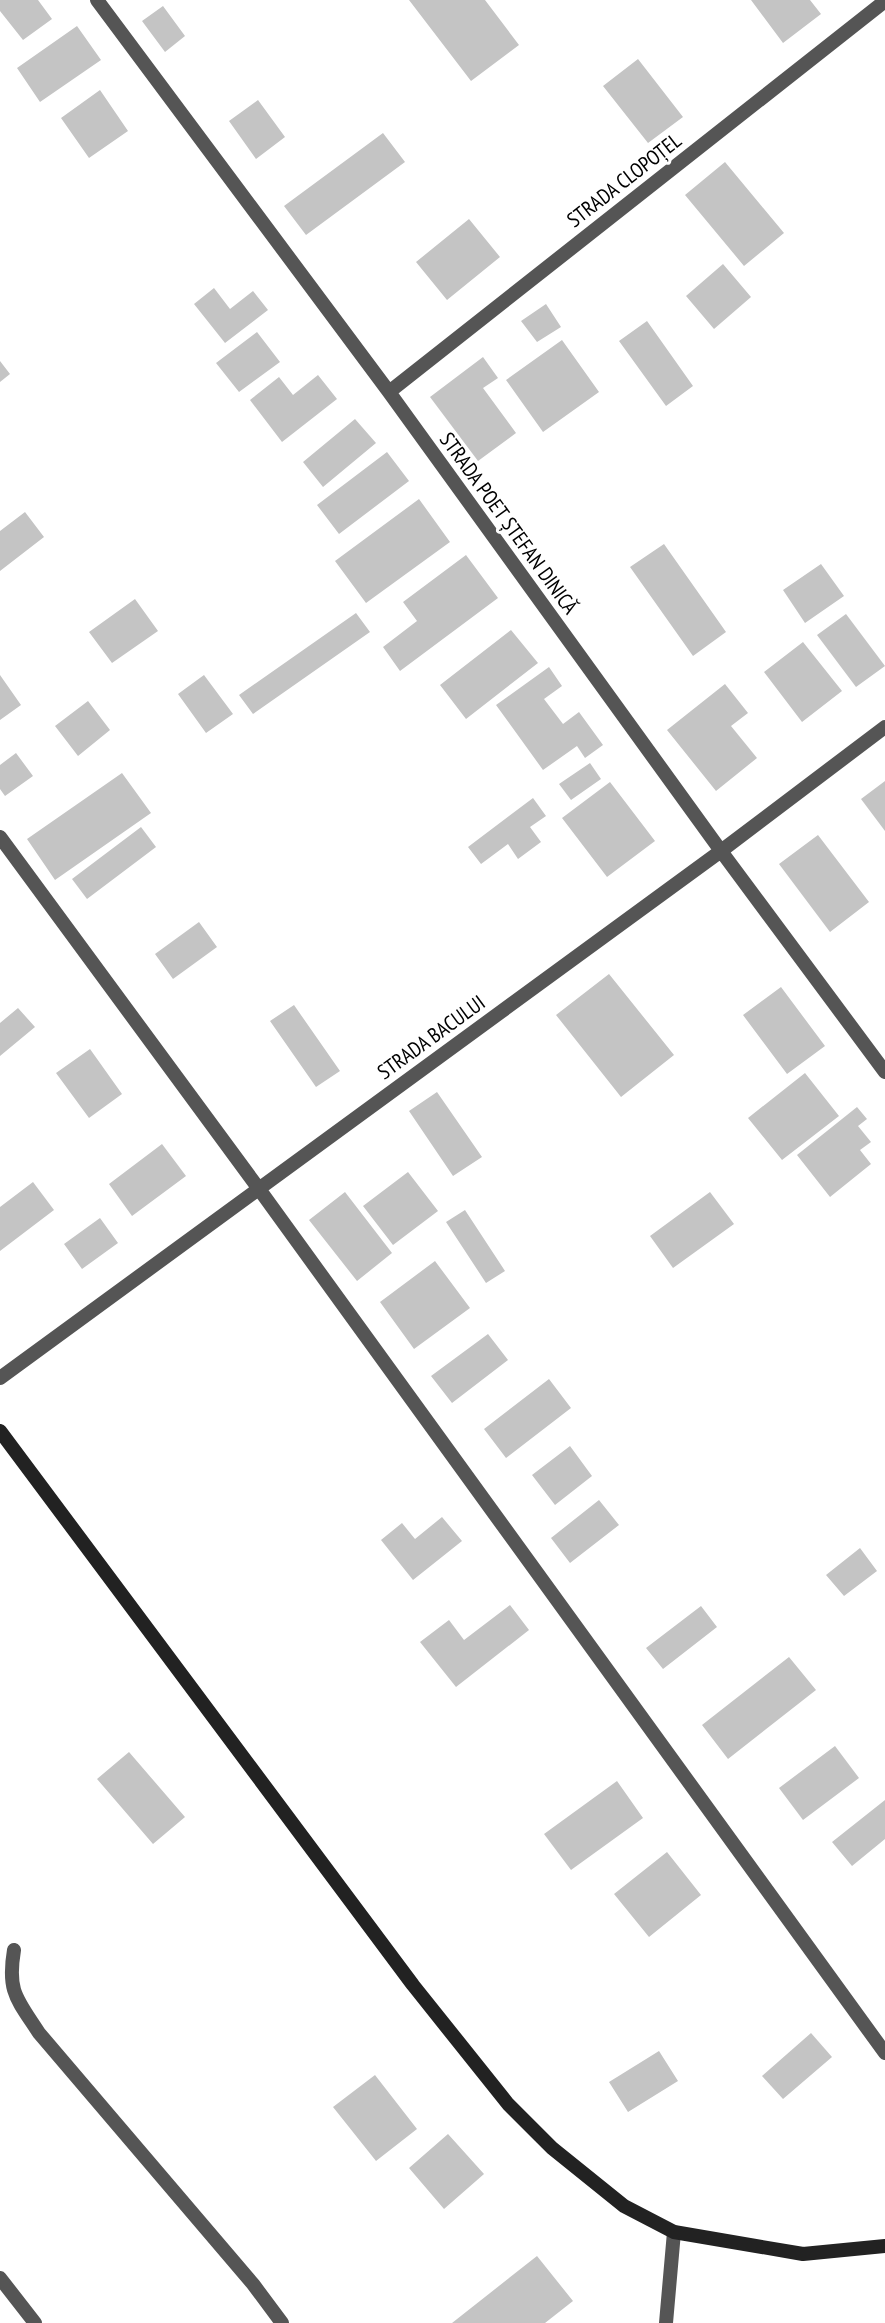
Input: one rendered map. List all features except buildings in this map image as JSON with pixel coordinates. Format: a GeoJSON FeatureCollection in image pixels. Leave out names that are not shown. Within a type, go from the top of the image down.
{"type":"FeatureCollection","features":[{"type":"Feature","properties":{"kind":"street","name":"STRADA POET ȘTEFAN DINICĂ"},"geometry":{"type":"LineString","coordinates":[[97,0],[389,392],[720,850],[885,1072]]}},
{"type":"Feature","properties":{"kind":"street","name":"STRADA CLOPOȚEL"},"geometry":{"type":"LineString","coordinates":[[389,392],[885,1]]}},
{"type":"Feature","properties":{"kind":"street","name":"STRADA BACULUI"},"geometry":{"type":"LineString","coordinates":[[0,1378],[885,727]]}},
{"type":"Feature","properties":{"kind":"street"},"geometry":{"type":"LineString","coordinates":[[0,837],[259,1189],[885,2053]]}},
{"type":"Feature","properties":{"kind":"street"},"geometry":{"type":"LineString","coordinates":[[0,1431],[413,1985],[508,2104],[552,2148],[624,2206],[674,2232],[803,2254],[885,2246]]}},
{"type":"Feature","properties":{"kind":"street"},"geometry":{"type":"LineString","coordinates":[[14,1950],[10,1971],[12,1991],[38,2033],[253,2284],[282,2323]]}},
{"type":"Feature","properties":{"kind":"street"},"geometry":{"type":"LineString","coordinates":[[666,2323],[674,2232]]}},
{"type":"Feature","properties":{"kind":"street"},"geometry":{"type":"LineString","coordinates":[[0,2278],[35,2323]]}}]}
